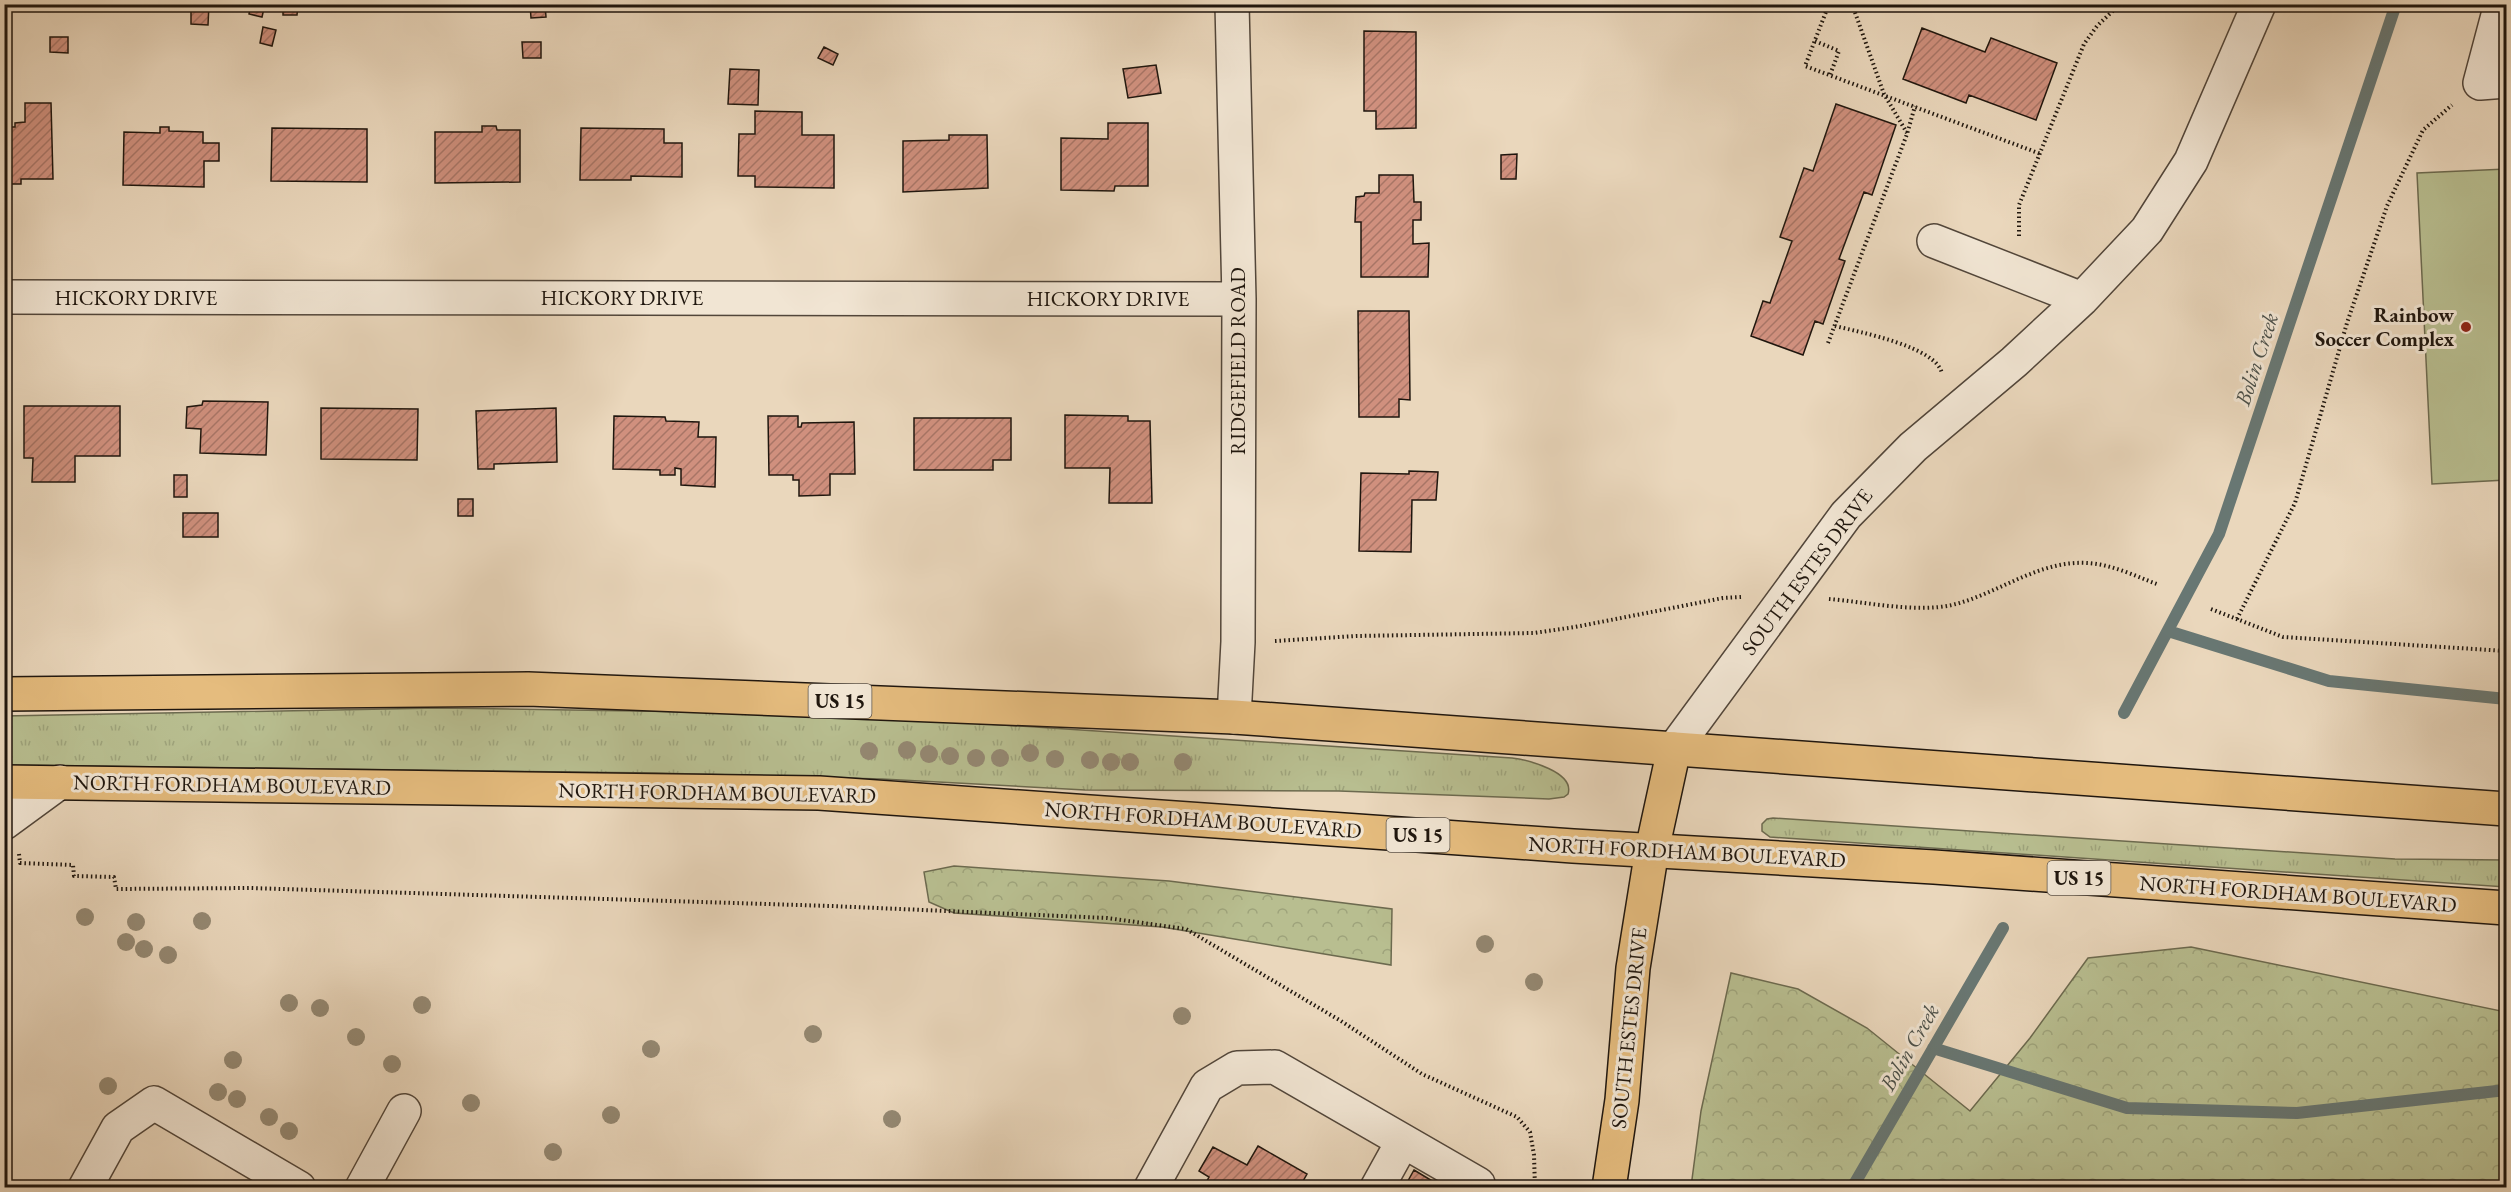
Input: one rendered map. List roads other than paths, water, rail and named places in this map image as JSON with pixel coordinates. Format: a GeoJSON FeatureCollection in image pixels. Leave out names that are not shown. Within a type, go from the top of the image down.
{"type":"FeatureCollection","features":[{"type":"Feature","properties":{"kind":"main road","name":"US 15"},"geometry":{"type":"LineString","coordinates":[[4,694],[528,689],[1234,717],[2506,809]]}},
{"type":"Feature","properties":{"kind":"main road","name":"SOUTH ESTES DRIVE"},"geometry":{"type":"LineString","coordinates":[[1609,1188],[1622,1100],[1634,968],[1652,850],[1674,749]]}},
{"type":"Feature","properties":{"kind":"main road","name":"NORTH FORDHAM BOULEVARD"},"geometry":{"type":"LineString","coordinates":[[4,782],[819,793],[1562,845],[1934,867],[2506,908]]}},
{"type":"Feature","properties":{"kind":"street","name":"RIDGEFIELD ROAD"},"geometry":{"type":"LineString","coordinates":[[1232,4],[1239,299],[1238,642],[1234,717]]}},
{"type":"Feature","properties":{"kind":"street","name":"SOUTH ESTES DRIVE"},"geometry":{"type":"LineString","coordinates":[[1674,749],[1846,514],[1912,447],[2014,362],[2082,299],[2147,230],[2192,160],[2259,4]]}},
{"type":"Feature","properties":{"kind":"street"},"geometry":{"type":"LineString","coordinates":[[2493,82],[2501,4]]}},
{"type":"Feature","properties":{"kind":"street"},"geometry":{"type":"LineString","coordinates":[[1934,241],[2082,299]]}},
{"type":"Feature","properties":{"kind":"street","name":"HICKORY DRIVE"},"geometry":{"type":"LineString","coordinates":[[4,297],[1239,299]]}},
{"type":"Feature","properties":{"kind":"street"},"geometry":{"type":"LineString","coordinates":[[4,823],[60,782]]}},
{"type":"Feature","properties":{"kind":"street"},"geometry":{"type":"LineString","coordinates":[[1151,1188],[1207,1086],[1237,1068],[1275,1067],[1478,1184],[1478,1188]]}},
{"type":"Feature","properties":{"kind":"street"},"geometry":{"type":"LineString","coordinates":[[85,1188],[118,1128],[153,1103],[299,1188]]}},
{"type":"Feature","properties":{"kind":"street"},"geometry":{"type":"LineString","coordinates":[[362,1188],[404,1111]]}},
{"type":"Feature","properties":{"kind":"street"},"geometry":{"type":"LineString","coordinates":[[1377,1188],[1403,1141]]}},
{"type":"Feature","properties":{"kind":"waterway","name":"Bolin Creek"},"geometry":{"type":"LineString","coordinates":[[2124,713],[2219,534],[2396,4]]}},
{"type":"Feature","properties":{"kind":"waterway"},"geometry":{"type":"LineString","coordinates":[[2168,631],[2329,681],[2506,699]]}},
{"type":"Feature","properties":{"kind":"waterway","name":"Bolin Creek"},"geometry":{"type":"LineString","coordinates":[[1852,1188],[2003,928]]}},
{"type":"Feature","properties":{"kind":"waterway"},"geometry":{"type":"LineString","coordinates":[[1933,1048],[2127,1108],[2297,1113],[2506,1090]]}},
{"type":"Feature","properties":{"kind":"place","name":"Rainbow Soccer Complex"},"geometry":{"type":"Point","coordinates":[2466,327]}}]}
